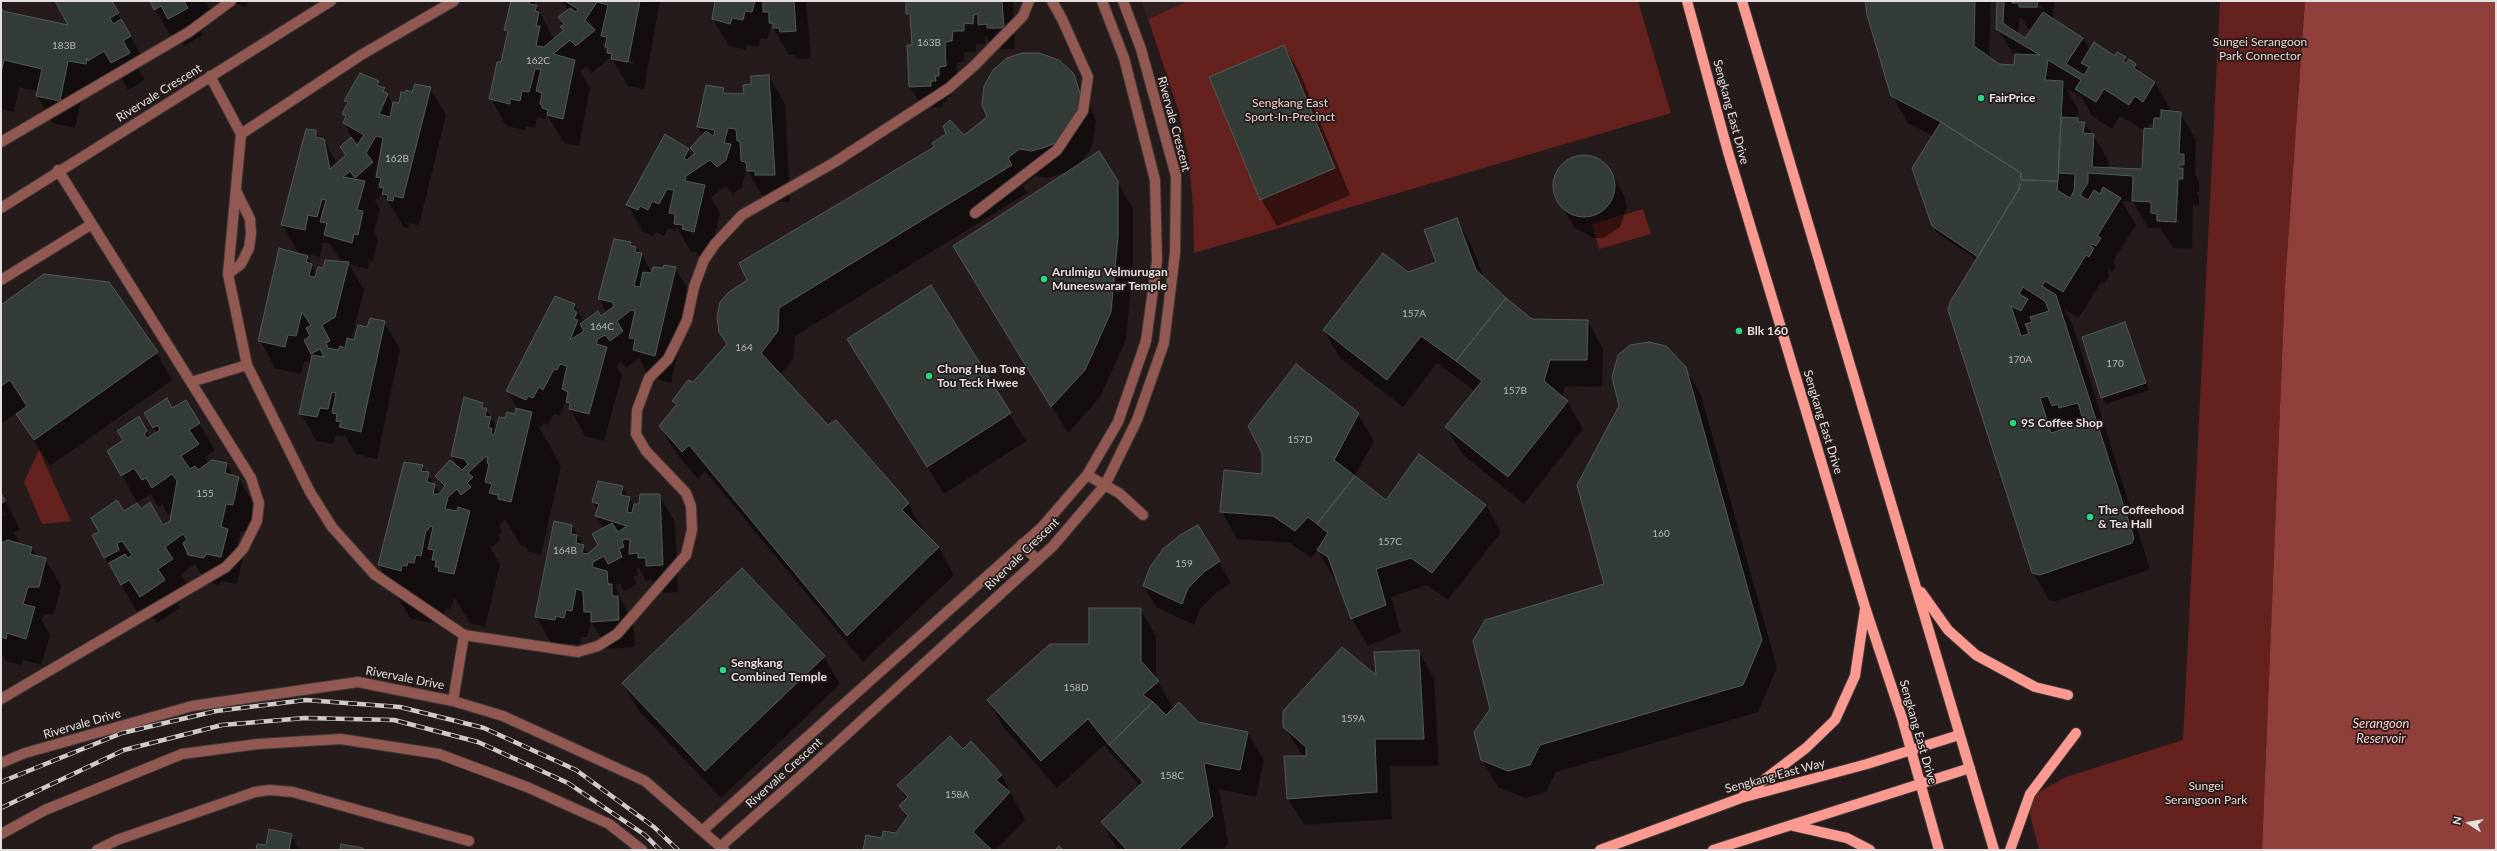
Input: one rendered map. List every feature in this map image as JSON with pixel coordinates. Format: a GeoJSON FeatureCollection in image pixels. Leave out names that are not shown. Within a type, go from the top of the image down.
{"type":"FeatureCollection","features":[{"type":"Feature","properties":{"kind":"main road","name":"Sengkang East Drive"},"geometry":{"type":"LineString","coordinates":[[1687,1],[1728,152],[1865,607],[1911,750],[1939,850]]}},
{"type":"Feature","properties":{"kind":"main road"},"geometry":{"type":"LineString","coordinates":[[1742,1],[1994,850]]}},
{"type":"Feature","properties":{"kind":"main road"},"geometry":{"type":"LineString","coordinates":[[1915,584],[1948,630],[1976,655],[2035,687],[2068,695]]}},
{"type":"Feature","properties":{"kind":"main road"},"geometry":{"type":"LineString","coordinates":[[1741,798],[1806,748],[1835,720],[1855,676],[1865,607]]}},
{"type":"Feature","properties":{"kind":"main road"},"geometry":{"type":"LineString","coordinates":[[2010,850],[2030,794],[2076,733]]}},
{"type":"Feature","properties":{"kind":"main road","name":"Sengkang East Way"},"geometry":{"type":"LineString","coordinates":[[1600,850],[1741,798],[1802,783],[1959,735]]}},
{"type":"Feature","properties":{"kind":"main road"},"geometry":{"type":"LineString","coordinates":[[1712,850],[1970,768]]}},
{"type":"Feature","properties":{"kind":"main road"},"geometry":{"type":"LineString","coordinates":[[1791,825],[1847,838],[1870,850]]}},
{"type":"Feature","properties":{"kind":"street"},"geometry":{"type":"LineString","coordinates":[[1,142],[189,32],[231,1]]}},
{"type":"Feature","properties":{"kind":"street","name":"Rivervale Crescent"},"geometry":{"type":"LineString","coordinates":[[1,208],[58,170],[331,1]]}},
{"type":"Feature","properties":{"kind":"street"},"geometry":{"type":"LineString","coordinates":[[241,134],[361,55],[454,1]]}},
{"type":"Feature","properties":{"kind":"street"},"geometry":{"type":"LineString","coordinates":[[210,76],[241,134],[228,274],[247,365],[310,492],[332,527],[374,574],[464,635],[578,652],[598,646],[622,628],[686,555],[692,530],[691,506],[686,494],[646,451],[636,434],[637,410],[649,378],[668,359],[687,320],[694,287],[704,260],[715,244],[742,215],[835,162],[949,88],[975,65],[1023,16],[1029,1]]}},
{"type":"Feature","properties":{"kind":"street"},"geometry":{"type":"LineString","coordinates":[[974,213],[1057,150],[1083,111],[1088,77],[1062,19],[1052,1]]}},
{"type":"Feature","properties":{"kind":"street","name":"Rivervale Crescent"},"geometry":{"type":"LineString","coordinates":[[702,831],[1042,527],[1087,475],[1118,422],[1146,342],[1157,261],[1155,180],[1124,58],[1102,1]]}},
{"type":"Feature","properties":{"kind":"street","name":"Rivervale Crescent"},"geometry":{"type":"LineString","coordinates":[[722,848],[1053,546],[1106,485],[1137,420],[1164,343],[1175,253],[1176,176],[1141,49],[1123,1]]}},
{"type":"Feature","properties":{"kind":"street"},"geometry":{"type":"LineString","coordinates":[[1,699],[226,567],[243,549],[257,521],[259,503],[251,478],[58,170]]}},
{"type":"Feature","properties":{"kind":"street"},"geometry":{"type":"LineString","coordinates":[[228,274],[241,264],[249,248],[251,234],[250,219],[236,191]]}},
{"type":"Feature","properties":{"kind":"street"},"geometry":{"type":"LineString","coordinates":[[1,280],[92,224]]}},
{"type":"Feature","properties":{"kind":"street"},"geometry":{"type":"LineString","coordinates":[[191,382],[247,365]]}},
{"type":"Feature","properties":{"kind":"street"},"geometry":{"type":"LineString","coordinates":[[1136,371],[1152,378]]}},
{"type":"Feature","properties":{"kind":"street"},"geometry":{"type":"LineString","coordinates":[[1087,475],[1119,493],[1143,515]]}},
{"type":"Feature","properties":{"kind":"street"},"geometry":{"type":"LineString","coordinates":[[1022,544],[1037,560]]}},
{"type":"Feature","properties":{"kind":"street"},"geometry":{"type":"LineString","coordinates":[[453,701],[464,635]]}},
{"type":"Feature","properties":{"kind":"street","name":"Rivervale Drive"},"geometry":{"type":"LineString","coordinates":[[1,763],[25,753],[192,706],[358,682],[453,701],[503,716],[644,781],[722,848]]}},
{"type":"Feature","properties":{"kind":"street"},"geometry":{"type":"LineString","coordinates":[[1,834],[45,810],[182,754],[258,744],[341,739],[439,754],[527,787],[609,824],[642,850]]}},
{"type":"Feature","properties":{"kind":"street"},"geometry":{"type":"LineString","coordinates":[[98,850],[132,835],[255,792],[270,790],[293,792],[469,841]]}},
{"type":"Feature","properties":{"kind":"shaded area"},"geometry":{"type":"Polygon","coordinates":[[[1141,1],[1188,1],[1148,19],[1141,1]]]}},
{"type":"Feature","properties":{"kind":"green space","name":"Sengkang East Sport-In-Precinct"},"geometry":{"type":"Polygon","coordinates":[[[1188,1],[1638,1],[1671,113],[1194,253],[1193,207],[1189,160],[1179,112],[1148,19],[1188,1]]]}},
{"type":"Feature","properties":{"kind":"green space","name":"Sungei Serangoon Park Connector"},"geometry":{"type":"Polygon","coordinates":[[[2220,1],[2305,1],[2285,284],[2262,850],[2039,850],[2026,799],[2066,777],[2183,740],[2220,1]]]}},
{"type":"Feature","properties":{"kind":"green space"},"geometry":{"type":"Polygon","coordinates":[[[1643,209],[1651,234],[1599,249],[1592,224],[1643,209]]]}},
{"type":"Feature","properties":{"kind":"green space"},"geometry":{"type":"Polygon","coordinates":[[[39,450],[71,521],[42,524],[24,482],[39,450]]]}},
{"type":"Feature","properties":{"kind":"water","name":"Serangoon Reservoir"},"geometry":{"type":"Polygon","coordinates":[[[2305,1],[2496,1],[2496,850],[2262,850],[2285,284],[2305,1]]]}},
{"type":"Feature","properties":{"kind":"building"},"geometry":{"type":"Polygon","coordinates":[[[55,1],[112,1],[119,13],[110,18],[113,24],[121,19],[131,36],[123,41],[130,53],[111,63],[104,51],[88,61],[87,58],[86,64],[68,61],[60,101],[36,96],[42,69],[4,60],[1,73],[1,7],[3,11],[68,25],[55,1]]]}},
{"type":"Feature","properties":{"kind":"building"},"geometry":{"type":"Polygon","coordinates":[[[150,1],[184,1],[188,8],[168,19],[161,6],[154,10],[150,1]]]}},
{"type":"Feature","properties":{"kind":"building"},"geometry":{"type":"Polygon","coordinates":[[[511,1],[530,1],[529,4],[537,5],[535,11],[539,12],[536,26],[540,26],[536,46],[544,47],[564,30],[560,27],[564,24],[558,17],[570,8],[576,12],[578,9],[565,1],[640,1],[628,62],[611,59],[612,54],[607,53],[608,47],[605,47],[607,37],[601,36],[608,5],[597,2],[585,20],[595,30],[576,46],[570,40],[553,54],[575,60],[563,119],[547,115],[548,110],[542,108],[542,105],[540,104],[542,93],[536,91],[541,69],[535,69],[529,92],[522,91],[520,101],[510,99],[510,104],[489,99],[497,62],[501,62],[508,31],[504,30],[511,1]]]}},
{"type":"Feature","properties":{"kind":"building"},"geometry":{"type":"Polygon","coordinates":[[[715,1],[755,1],[752,12],[745,11],[743,20],[732,18],[730,24],[712,19],[715,1]]]}},
{"type":"Feature","properties":{"kind":"building"},"geometry":{"type":"Polygon","coordinates":[[[763,1],[794,1],[796,31],[780,32],[779,28],[773,28],[773,24],[769,23],[769,12],[763,12],[763,1]]]}},
{"type":"Feature","properties":{"kind":"building"},"geometry":{"type":"Polygon","coordinates":[[[906,1],[1002,1],[1004,28],[987,28],[987,24],[978,25],[978,14],[974,15],[973,24],[964,23],[964,31],[953,31],[952,41],[945,42],[946,66],[939,67],[939,76],[935,76],[936,81],[931,81],[931,86],[909,87],[907,45],[912,45],[910,14],[906,14],[906,1]]]}},
{"type":"Feature","properties":{"kind":"building"},"geometry":{"type":"Polygon","coordinates":[[[1865,1],[1975,1],[1974,46],[1999,64],[2014,65],[2015,54],[2040,55],[1996,29],[1997,1],[2004,1],[2003,23],[2025,38],[2043,12],[2083,38],[2066,64],[2084,75],[2089,67],[2081,63],[2094,42],[2115,56],[2117,52],[2126,57],[2123,61],[2126,63],[2129,59],[2136,64],[2134,68],[2155,82],[2143,102],[2135,96],[2129,105],[2104,89],[2096,102],[2075,89],[2081,80],[2048,60],[2045,80],[2063,81],[2058,181],[2022,180],[2021,173],[1941,122],[1891,96],[1867,15],[1865,1]]]}},
{"type":"Feature","properties":{"kind":"building"},"geometry":{"type":"Polygon","coordinates":[[[2012,1],[2038,1],[2037,7],[2019,7],[2019,3],[2012,3],[2012,1]]]}},
{"type":"Feature","properties":{"kind":"building"},"geometry":{"type":"Polygon","coordinates":[[[1284,45],[1335,168],[1260,200],[1209,77],[1284,45]]]}},
{"type":"Feature","properties":{"kind":"building"},"geometry":{"type":"Polygon","coordinates":[[[1022,53],[1039,53],[1059,60],[1074,74],[1080,93],[1079,110],[1065,135],[1055,143],[1043,148],[1031,151],[1019,149],[1008,158],[1012,165],[779,308],[778,331],[761,353],[828,425],[836,420],[909,503],[902,510],[939,547],[847,636],[689,445],[682,452],[659,426],[677,404],[672,401],[688,380],[693,382],[727,344],[719,332],[717,317],[720,302],[729,292],[747,280],[739,263],[934,147],[932,143],[946,134],[943,126],[950,120],[964,135],[987,117],[982,105],[984,86],[993,70],[1007,58],[1022,53]]]}},
{"type":"Feature","properties":{"kind":"building"},"geometry":{"type":"Polygon","coordinates":[[[360,73],[379,81],[377,85],[385,88],[383,91],[388,94],[379,114],[390,117],[393,102],[399,103],[401,92],[405,93],[406,90],[412,92],[415,84],[431,87],[403,198],[394,196],[393,201],[387,200],[388,195],[382,194],[384,188],[379,187],[381,178],[376,177],[383,138],[376,136],[366,153],[373,162],[355,178],[350,171],[343,177],[365,181],[357,210],[363,211],[358,235],[354,234],[352,243],[324,235],[327,223],[320,222],[326,200],[322,199],[317,217],[308,215],[305,230],[281,225],[306,129],[316,130],[316,137],[324,139],[330,169],[346,155],[340,147],[351,137],[357,145],[364,135],[343,123],[346,116],[342,114],[348,102],[344,101],[360,73]]]}},
{"type":"Feature","properties":{"kind":"building"},"geometry":{"type":"Polygon","coordinates":[[[769,75],[775,175],[755,175],[755,171],[747,171],[746,162],[741,161],[740,141],[737,141],[736,129],[728,128],[724,143],[731,144],[726,160],[717,167],[710,160],[686,176],[685,181],[705,185],[694,232],[682,229],[683,225],[674,224],[675,214],[669,213],[674,190],[667,189],[659,204],[652,201],[648,210],[640,206],[638,210],[626,205],[665,134],[689,149],[684,158],[687,160],[695,153],[690,148],[706,131],[713,136],[715,130],[697,127],[706,85],[724,88],[723,93],[744,94],[743,85],[751,84],[751,76],[769,75]]]}},
{"type":"Feature","properties":{"kind":"building"},"geometry":{"type":"Polygon","coordinates":[[[2161,110],[2181,112],[2179,154],[2184,154],[2184,165],[2179,165],[2179,168],[2183,168],[2183,179],[2178,179],[2176,222],[2157,221],[2157,214],[2151,213],[2151,202],[2132,201],[2133,176],[2088,173],[2088,183],[2080,195],[2088,200],[2094,190],[2100,194],[2103,187],[2121,198],[2097,236],[2101,238],[2096,246],[2092,244],[2090,246],[2094,248],[2089,257],[2086,255],[2063,292],[2045,281],[2042,286],[2056,295],[2134,538],[2132,543],[2040,575],[2032,573],[1948,310],[1950,302],[2019,189],[2022,180],[2058,181],[2057,190],[2070,198],[2074,191],[2075,174],[2058,173],[2061,117],[2078,118],[2078,122],[2085,122],[2083,133],[2094,134],[2092,167],[2142,169],[2144,128],[2153,129],[2154,118],[2161,118],[2161,110]],[[2023,287],[2019,294],[2028,299],[2021,311],[2011,306],[2021,336],[2029,334],[2025,324],[2032,322],[2030,317],[2049,311],[2045,301],[2023,287]],[[2048,396],[2040,398],[2051,433],[2084,423],[2078,403],[2059,408],[2058,404],[2052,406],[2048,396]]]}},
{"type":"Feature","properties":{"kind":"building"},"geometry":{"type":"Polygon","coordinates":[[[1941,122],[2021,173],[2019,189],[1978,257],[1932,226],[1912,168],[1941,122]]]}},
{"type":"Feature","properties":{"kind":"building","name":"Arulmigu Velmurugan Muneeswarar Temple"},"geometry":{"type":"Polygon","coordinates":[[[1099,151],[1118,181],[1118,237],[1111,312],[1085,370],[1051,407],[953,246],[1099,151]]]}},
{"type":"Feature","properties":{"kind":"building"},"geometry":{"type":"Polygon","coordinates":[[[1584,155],[1596,157],[1606,164],[1613,174],[1615,186],[1613,198],[1606,208],[1596,215],[1584,217],[1572,215],[1562,208],[1555,198],[1553,186],[1555,174],[1562,164],[1572,157],[1584,155]]]}},
{"type":"Feature","properties":{"kind":"building"},"geometry":{"type":"Polygon","coordinates":[[[1457,218],[1476,270],[1506,298],[1456,361],[1421,336],[1387,380],[1323,330],[1383,253],[1408,272],[1436,262],[1424,230],[1457,218]]]}},
{"type":"Feature","properties":{"kind":"building"},"geometry":{"type":"Polygon","coordinates":[[[614,239],[631,242],[630,245],[636,247],[635,252],[642,253],[634,286],[640,287],[643,272],[651,273],[653,267],[663,268],[664,265],[676,267],[655,356],[633,350],[635,339],[629,338],[635,311],[631,310],[617,321],[623,331],[610,341],[605,335],[598,339],[596,344],[607,347],[589,414],[569,409],[570,403],[566,402],[568,392],[562,389],[567,366],[560,364],[557,370],[554,369],[543,390],[539,387],[533,398],[528,396],[526,400],[506,391],[555,296],[575,304],[573,310],[577,312],[574,319],[578,320],[570,340],[584,331],[580,324],[598,311],[601,316],[614,306],[612,302],[598,299],[614,239]]]}},
{"type":"Feature","properties":{"kind":"building"},"geometry":{"type":"Polygon","coordinates":[[[279,248],[308,256],[306,262],[312,264],[309,276],[315,277],[318,267],[323,268],[325,260],[349,262],[335,317],[322,325],[330,341],[326,343],[328,348],[338,350],[340,346],[345,348],[347,338],[354,340],[358,325],[367,327],[370,318],[385,321],[361,432],[339,427],[341,422],[336,421],[337,414],[332,413],[336,393],[332,392],[328,409],[320,408],[317,417],[299,414],[312,355],[324,357],[320,349],[311,354],[304,340],[310,336],[306,328],[311,325],[302,312],[296,336],[288,335],[285,347],[258,341],[279,248]]]}},
{"type":"Feature","properties":{"kind":"building"},"geometry":{"type":"Polygon","coordinates":[[[44,274],[109,282],[158,352],[34,440],[16,414],[27,406],[10,380],[1,386],[1,305],[44,274]]]}},
{"type":"Feature","properties":{"kind":"building","name":"Chong Hua Tong Tou Teck Hwee"},"geometry":{"type":"Polygon","coordinates":[[[931,285],[1011,413],[927,467],[847,339],[931,285]]]}},
{"type":"Feature","properties":{"kind":"building"},"geometry":{"type":"Polygon","coordinates":[[[1506,298],[1532,319],[1588,320],[1587,360],[1550,360],[1544,381],[1568,401],[1508,477],[1445,427],[1482,381],[1456,361],[1506,298]]]}},
{"type":"Feature","properties":{"kind":"building"},"geometry":{"type":"Polygon","coordinates":[[[2125,322],[2146,383],[2101,398],[2082,337],[2125,322]]]}},
{"type":"Feature","properties":{"kind":"building"},"geometry":{"type":"Polygon","coordinates":[[[1649,342],[1666,346],[1686,367],[1762,640],[1743,685],[1540,745],[1530,765],[1508,771],[1481,760],[1474,732],[1490,709],[1473,641],[1485,620],[1604,584],[1577,485],[1619,406],[1612,377],[1618,355],[1630,345],[1649,342]]]}},
{"type":"Feature","properties":{"kind":"building"},"geometry":{"type":"Polygon","coordinates":[[[1296,364],[1359,413],[1334,460],[1355,476],[1317,524],[1308,517],[1295,531],[1273,516],[1220,512],[1224,470],[1262,474],[1262,453],[1248,426],[1296,364]]]}},
{"type":"Feature","properties":{"kind":"building"},"geometry":{"type":"Polygon","coordinates":[[[464,397],[483,403],[482,408],[487,408],[485,416],[491,417],[488,428],[492,428],[491,434],[494,435],[499,417],[505,418],[507,412],[515,414],[516,408],[532,412],[511,502],[498,499],[498,495],[489,493],[492,484],[485,482],[489,464],[487,463],[488,457],[485,457],[468,473],[473,477],[467,483],[471,487],[461,495],[457,489],[448,497],[445,509],[457,511],[458,507],[470,511],[454,574],[438,571],[439,567],[435,567],[436,560],[432,560],[434,550],[428,549],[433,527],[430,526],[428,530],[426,530],[421,556],[416,555],[414,563],[408,562],[407,566],[402,565],[401,571],[378,565],[404,462],[423,465],[421,471],[429,472],[427,482],[435,484],[433,494],[439,494],[445,486],[435,476],[450,460],[462,470],[468,464],[464,459],[451,456],[464,397]]]}},
{"type":"Feature","properties":{"kind":"building"},"geometry":{"type":"Polygon","coordinates":[[[167,398],[172,408],[186,400],[200,423],[189,430],[199,444],[181,456],[190,469],[195,466],[198,470],[212,460],[227,463],[225,473],[239,477],[233,505],[226,504],[221,527],[228,529],[221,557],[206,554],[204,558],[188,555],[183,543],[187,540],[183,534],[165,547],[173,559],[158,569],[165,580],[140,597],[129,580],[121,585],[109,563],[125,554],[128,558],[132,555],[122,541],[117,543],[119,550],[104,558],[92,535],[99,532],[91,518],[117,500],[124,511],[137,503],[141,509],[150,502],[163,525],[170,521],[177,481],[172,474],[152,488],[146,478],[142,480],[134,468],[121,476],[107,451],[123,440],[117,431],[139,416],[147,431],[144,434],[147,438],[160,430],[158,425],[153,428],[144,413],[167,398]]]}},
{"type":"Feature","properties":{"kind":"building"},"geometry":{"type":"Polygon","coordinates":[[[1419,454],[1486,505],[1432,573],[1411,558],[1376,569],[1386,605],[1351,619],[1328,557],[1317,550],[1328,533],[1317,524],[1355,476],[1386,500],[1419,454]]]}},
{"type":"Feature","properties":{"kind":"building"},"geometry":{"type":"Polygon","coordinates":[[[598,481],[623,486],[621,495],[630,497],[627,512],[632,513],[634,504],[639,504],[640,494],[660,494],[663,565],[646,566],[646,558],[638,558],[638,553],[629,554],[630,540],[625,539],[622,541],[624,547],[619,549],[622,557],[608,564],[604,556],[593,562],[592,567],[607,571],[608,584],[612,584],[612,596],[618,596],[619,620],[591,622],[591,612],[584,612],[583,591],[576,589],[572,611],[566,610],[564,618],[556,616],[555,620],[535,617],[554,521],[572,525],[571,534],[577,535],[576,543],[584,545],[582,553],[587,554],[598,545],[592,534],[612,523],[618,532],[627,526],[595,516],[599,504],[592,502],[598,481]]]}},
{"type":"Feature","properties":{"kind":"building"},"geometry":{"type":"Polygon","coordinates":[[[1,493],[5,501],[1,504],[1,493]]]}},
{"type":"Feature","properties":{"kind":"building"},"geometry":{"type":"Polygon","coordinates":[[[1198,525],[1220,561],[1204,572],[1188,588],[1182,604],[1143,586],[1150,567],[1163,549],[1180,535],[1198,525]]]}},
{"type":"Feature","properties":{"kind":"building"},"geometry":{"type":"Polygon","coordinates":[[[8,540],[32,547],[30,554],[46,558],[39,587],[28,587],[23,604],[35,607],[26,639],[7,633],[6,639],[1,637],[1,543],[8,540]]]}},
{"type":"Feature","properties":{"kind":"building","name":"Sengkang Combined Temple"},"geometry":{"type":"Polygon","coordinates":[[[742,568],[825,656],[705,771],[622,683],[742,568]]]}},
{"type":"Feature","properties":{"kind":"building"},"geometry":{"type":"Polygon","coordinates":[[[1089,608],[1141,608],[1141,661],[1159,681],[1143,695],[1153,702],[1109,745],[1088,719],[1041,761],[987,700],[1050,644],[1089,644],[1089,608]]]}},
{"type":"Feature","properties":{"kind":"building"},"geometry":{"type":"Polygon","coordinates":[[[1342,647],[1376,675],[1374,652],[1419,650],[1424,739],[1375,739],[1377,792],[1287,799],[1284,756],[1306,756],[1306,747],[1283,727],[1283,711],[1342,647]]]}},
{"type":"Feature","properties":{"kind":"building"},"geometry":{"type":"Polygon","coordinates":[[[1153,702],[1166,715],[1179,702],[1198,722],[1248,732],[1240,770],[1204,763],[1213,816],[1178,850],[1127,850],[1101,822],[1143,782],[1109,745],[1153,702]]]}},
{"type":"Feature","properties":{"kind":"building"},"geometry":{"type":"Polygon","coordinates":[[[950,736],[963,749],[971,741],[1002,775],[996,780],[1010,792],[973,832],[992,850],[863,850],[866,835],[882,838],[883,831],[896,833],[908,816],[899,806],[908,797],[897,785],[950,736]]]}},
{"type":"Feature","properties":{"kind":"building"},"geometry":{"type":"Polygon","coordinates":[[[269,829],[292,834],[289,850],[256,850],[257,844],[266,845],[269,829]]]}},
{"type":"Feature","properties":{"kind":"building"},"geometry":{"type":"Polygon","coordinates":[[[341,844],[363,848],[363,850],[340,850],[341,844]]]}},
{"type":"Feature","properties":{"kind":"building"},"geometry":{"type":"Polygon","coordinates":[[[1059,846],[1063,850],[1055,850],[1059,846]]]}},
{"type":"Feature","properties":{"kind":"railway"},"geometry":{"type":"LineString","coordinates":[[1,782],[122,733],[216,711],[306,700],[400,707],[484,728],[576,770],[654,827],[678,850]]}},
{"type":"Feature","properties":{"kind":"railway"},"geometry":{"type":"LineString","coordinates":[[1,808],[124,750],[222,725],[305,718],[394,720],[478,742],[568,783],[645,835],[660,850]]}},
{"type":"Feature","properties":{"kind":"place","name":"FairPrice"},"geometry":{"type":"Point","coordinates":[1981,98]}},
{"type":"Feature","properties":{"kind":"place","name":"Arulmigu Velmurugan Muneeswarar Temple"},"geometry":{"type":"Point","coordinates":[1044,279]}},
{"type":"Feature","properties":{"kind":"place","name":"Blk 160"},"geometry":{"type":"Point","coordinates":[1739,331]}},
{"type":"Feature","properties":{"kind":"place","name":"Chong Hua Tong Tou Teck Hwee"},"geometry":{"type":"Point","coordinates":[929,376]}},
{"type":"Feature","properties":{"kind":"place","name":"9S Coffee Shop"},"geometry":{"type":"Point","coordinates":[2013,423]}},
{"type":"Feature","properties":{"kind":"place","name":"The Coffeehood & Tea Hall"},"geometry":{"type":"Point","coordinates":[2090,517]}},
{"type":"Feature","properties":{"kind":"place","name":"Sengkang Combined Temple"},"geometry":{"type":"Point","coordinates":[723,670]}},
{"type":"Feature","properties":{"kind":"park label","name":"Sungei Serangoon Park"},"geometry":{"type":"Point","coordinates":[2206,793]}}]}
